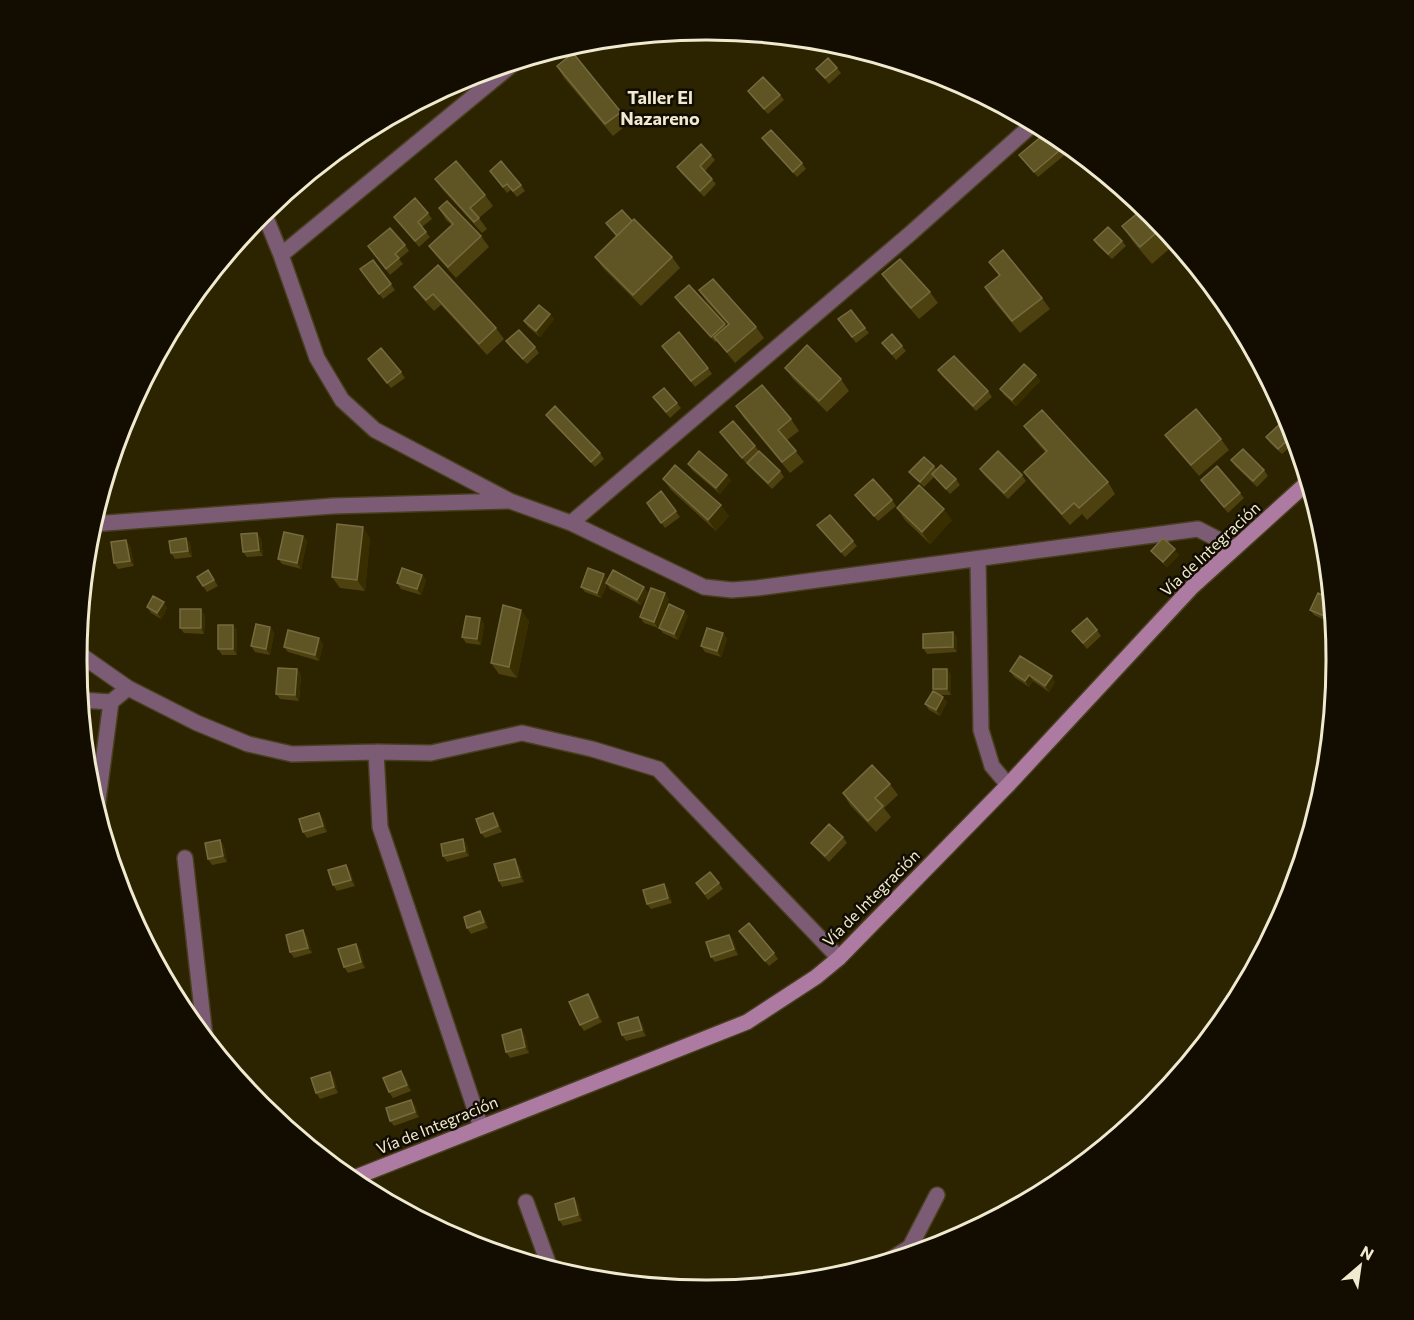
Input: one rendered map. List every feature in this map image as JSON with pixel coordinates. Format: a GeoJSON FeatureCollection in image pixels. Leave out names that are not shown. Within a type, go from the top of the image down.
{"type":"FeatureCollection","features":[{"type":"Feature","properties":{"kind":"main road","name":"Vía de Integración"},"geometry":{"type":"LineString","coordinates":[[362,1174],[747,1022],[816,977],[839,958],[1008,784],[1192,587],[1302,488]]}},
{"type":"Feature","properties":{"kind":"street"},"geometry":{"type":"LineString","coordinates":[[281,255],[496,78]]}},
{"type":"Feature","properties":{"kind":"street"},"geometry":{"type":"LineString","coordinates":[[571,523],[911,234],[1027,129]]}},
{"type":"Feature","properties":{"kind":"street"},"geometry":{"type":"LineString","coordinates":[[268,223],[317,358],[342,400],[375,430],[510,501],[571,523],[704,586],[732,590],[978,560],[1198,529],[1235,548]]}},
{"type":"Feature","properties":{"kind":"street"},"geometry":{"type":"LineString","coordinates":[[103,523],[333,506],[510,501]]}},
{"type":"Feature","properties":{"kind":"street"},"geometry":{"type":"LineString","coordinates":[[978,560],[981,730],[992,766],[1008,784]]}},
{"type":"Feature","properties":{"kind":"street"},"geometry":{"type":"LineString","coordinates":[[87,659],[128,688],[197,723],[248,744],[292,754],[431,753],[522,733],[592,749],[658,769],[839,958]]}},
{"type":"Feature","properties":{"kind":"street"},"geometry":{"type":"LineString","coordinates":[[100,785],[111,702],[128,688]]}},
{"type":"Feature","properties":{"kind":"street"},"geometry":{"type":"LineString","coordinates":[[89,701],[111,702]]}},
{"type":"Feature","properties":{"kind":"street"},"geometry":{"type":"LineString","coordinates":[[376,752],[380,827],[481,1127]]}},
{"type":"Feature","properties":{"kind":"street"},"geometry":{"type":"LineString","coordinates":[[185,858],[203,1019]]}},
{"type":"Feature","properties":{"kind":"street"},"geometry":{"type":"LineString","coordinates":[[911,1245],[938,1195]]}},
{"type":"Feature","properties":{"kind":"street"},"geometry":{"type":"LineString","coordinates":[[526,1202],[546,1258]]}},
{"type":"Feature","properties":{"kind":"building"},"geometry":{"type":"Polygon","coordinates":[[[575,55],[621,112],[605,124],[557,66],[569,56],[575,55]]]}},
{"type":"Feature","properties":{"kind":"building"},"geometry":{"type":"Polygon","coordinates":[[[828,58],[837,68],[825,78],[816,69],[828,58]]]}},
{"type":"Feature","properties":{"kind":"building"},"geometry":{"type":"Polygon","coordinates":[[[763,77],[780,95],[764,109],[748,91],[763,77]]]}},
{"type":"Feature","properties":{"kind":"building"},"geometry":{"type":"Polygon","coordinates":[[[771,130],[802,163],[793,172],[762,138],[771,130]]]}},
{"type":"Feature","properties":{"kind":"building"},"geometry":{"type":"Polygon","coordinates":[[[1040,138],[1059,151],[1034,172],[1019,155],[1040,138]]]}},
{"type":"Feature","properties":{"kind":"building"},"geometry":{"type":"Polygon","coordinates":[[[701,144],[711,155],[700,166],[712,179],[700,191],[677,167],[701,144]]]}},
{"type":"Feature","properties":{"kind":"building"},"geometry":{"type":"Polygon","coordinates":[[[456,161],[485,195],[470,208],[479,218],[474,222],[435,179],[456,161]]]}},
{"type":"Feature","properties":{"kind":"building"},"geometry":{"type":"Polygon","coordinates":[[[501,161],[521,185],[513,191],[507,184],[503,187],[490,171],[501,161]]]}},
{"type":"Feature","properties":{"kind":"building"},"geometry":{"type":"Polygon","coordinates":[[[415,198],[428,213],[418,222],[426,232],[415,241],[394,217],[415,198]]]}},
{"type":"Feature","properties":{"kind":"building"},"geometry":{"type":"Polygon","coordinates":[[[447,201],[481,236],[448,267],[429,246],[453,224],[439,208],[447,201]]]}},
{"type":"Feature","properties":{"kind":"building"},"geometry":{"type":"Polygon","coordinates":[[[622,210],[632,221],[617,236],[606,223],[622,210]]]}},
{"type":"Feature","properties":{"kind":"building"},"geometry":{"type":"Polygon","coordinates":[[[1137,214],[1156,233],[1140,247],[1122,226],[1137,214]]]}},
{"type":"Feature","properties":{"kind":"building"},"geometry":{"type":"Polygon","coordinates":[[[634,219],[672,257],[633,295],[595,257],[634,219]]]}},
{"type":"Feature","properties":{"kind":"building"},"geometry":{"type":"Polygon","coordinates":[[[1108,227],[1122,241],[1108,254],[1094,240],[1108,227]]]}},
{"type":"Feature","properties":{"kind":"building"},"geometry":{"type":"Polygon","coordinates":[[[390,228],[405,245],[395,254],[399,258],[386,269],[368,246],[390,228]]]}},
{"type":"Feature","properties":{"kind":"building"},"geometry":{"type":"Polygon","coordinates":[[[1003,250],[1042,298],[1012,321],[985,287],[1000,275],[989,262],[1003,250]]]}},
{"type":"Feature","properties":{"kind":"building"},"geometry":{"type":"Polygon","coordinates":[[[900,259],[930,292],[911,308],[882,274],[900,259]]]}},
{"type":"Feature","properties":{"kind":"building"},"geometry":{"type":"Polygon","coordinates":[[[373,260],[391,284],[379,294],[360,269],[373,260]]]}},
{"type":"Feature","properties":{"kind":"building"},"geometry":{"type":"Polygon","coordinates":[[[438,265],[496,328],[479,344],[433,294],[426,300],[414,287],[438,265]]]}},
{"type":"Feature","properties":{"kind":"building"},"geometry":{"type":"Polygon","coordinates":[[[713,279],[756,327],[727,352],[714,337],[729,324],[699,290],[713,279]]]}},
{"type":"Feature","properties":{"kind":"building"},"geometry":{"type":"Polygon","coordinates":[[[689,285],[725,324],[711,337],[675,297],[689,285]]]}},
{"type":"Feature","properties":{"kind":"building"},"geometry":{"type":"Polygon","coordinates":[[[539,305],[550,314],[536,331],[524,321],[539,305]]]}},
{"type":"Feature","properties":{"kind":"building"},"geometry":{"type":"Polygon","coordinates":[[[851,310],[865,328],[852,337],[838,319],[851,310]]]}},
{"type":"Feature","properties":{"kind":"building"},"geometry":{"type":"Polygon","coordinates":[[[519,330],[535,347],[523,359],[506,341],[519,330]]]}},
{"type":"Feature","properties":{"kind":"building"},"geometry":{"type":"Polygon","coordinates":[[[679,332],[708,368],[691,381],[662,346],[679,332]]]}},
{"type":"Feature","properties":{"kind":"building"},"geometry":{"type":"Polygon","coordinates":[[[892,334],[902,346],[892,354],[882,343],[892,334]]]}},
{"type":"Feature","properties":{"kind":"building"},"geometry":{"type":"Polygon","coordinates":[[[807,345],[841,379],[819,401],[785,368],[807,345]]]}},
{"type":"Feature","properties":{"kind":"building"},"geometry":{"type":"Polygon","coordinates":[[[381,348],[401,372],[387,383],[368,359],[381,348]]]}},
{"type":"Feature","properties":{"kind":"building"},"geometry":{"type":"Polygon","coordinates":[[[954,356],[988,391],[973,406],[938,370],[954,356]]]}},
{"type":"Feature","properties":{"kind":"building"},"geometry":{"type":"Polygon","coordinates":[[[1024,364],[1036,375],[1012,400],[1000,389],[1024,364]]]}},
{"type":"Feature","properties":{"kind":"building"},"geometry":{"type":"Polygon","coordinates":[[[762,385],[791,419],[778,430],[796,451],[782,462],[736,406],[762,385]]]}},
{"type":"Feature","properties":{"kind":"building"},"geometry":{"type":"Polygon","coordinates":[[[664,388],[677,403],[666,412],[653,397],[664,388]]]}},
{"type":"Feature","properties":{"kind":"building"},"geometry":{"type":"Polygon","coordinates":[[[555,406],[600,453],[591,462],[546,415],[555,406]]]}},
{"type":"Feature","properties":{"kind":"building"},"geometry":{"type":"Polygon","coordinates":[[[1196,409],[1221,439],[1191,465],[1165,435],[1196,409]]]}},
{"type":"Feature","properties":{"kind":"building"},"geometry":{"type":"Polygon","coordinates":[[[1042,410],[1108,482],[1079,508],[1074,503],[1062,514],[1024,472],[1047,451],[1024,426],[1042,410]]]}},
{"type":"Feature","properties":{"kind":"building"},"geometry":{"type":"Polygon","coordinates":[[[733,421],[755,446],[742,458],[720,432],[733,421]]]}},
{"type":"Feature","properties":{"kind":"building"},"geometry":{"type":"Polygon","coordinates":[[[1279,424],[1286,441],[1278,449],[1266,437],[1279,424]]]}},
{"type":"Feature","properties":{"kind":"building"},"geometry":{"type":"Polygon","coordinates":[[[1243,449],[1264,470],[1253,481],[1231,460],[1243,449]]]}},
{"type":"Feature","properties":{"kind":"building"},"geometry":{"type":"Polygon","coordinates":[[[699,451],[727,475],[716,488],[688,464],[699,451]]]}},
{"type":"Feature","properties":{"kind":"building"},"geometry":{"type":"Polygon","coordinates":[[[759,451],[780,471],[768,483],[747,463],[759,451]]]}},
{"type":"Feature","properties":{"kind":"building"},"geometry":{"type":"Polygon","coordinates":[[[998,451],[1022,475],[1004,493],[980,469],[998,451]]]}},
{"type":"Feature","properties":{"kind":"building"},"geometry":{"type":"Polygon","coordinates":[[[924,457],[934,466],[920,482],[909,472],[924,457]]]}},
{"type":"Feature","properties":{"kind":"building"},"geometry":{"type":"Polygon","coordinates":[[[675,465],[721,505],[708,520],[663,479],[675,465]]]}},
{"type":"Feature","properties":{"kind":"building"},"geometry":{"type":"Polygon","coordinates":[[[941,465],[956,479],[946,489],[932,474],[941,465]]]}},
{"type":"Feature","properties":{"kind":"building"},"geometry":{"type":"Polygon","coordinates":[[[1217,466],[1240,493],[1224,507],[1201,480],[1217,466]]]}},
{"type":"Feature","properties":{"kind":"building"},"geometry":{"type":"Polygon","coordinates":[[[873,479],[892,500],[874,516],[855,495],[873,479]]]}},
{"type":"Feature","properties":{"kind":"building"},"geometry":{"type":"Polygon","coordinates":[[[919,485],[944,509],[922,532],[897,508],[919,485]]]}},
{"type":"Feature","properties":{"kind":"building"},"geometry":{"type":"Polygon","coordinates":[[[661,491],[676,511],[661,523],[647,503],[661,491]]]}},
{"type":"Feature","properties":{"kind":"building"},"geometry":{"type":"Polygon","coordinates":[[[830,515],[853,541],[841,552],[817,525],[830,515]]]}},
{"type":"Feature","properties":{"kind":"building"},"geometry":{"type":"Polygon","coordinates":[[[337,524],[363,527],[357,580],[332,577],[337,524]]]}},
{"type":"Feature","properties":{"kind":"building"},"geometry":{"type":"Polygon","coordinates":[[[284,532],[303,536],[297,563],[278,559],[284,532]]]}},
{"type":"Feature","properties":{"kind":"building"},"geometry":{"type":"Polygon","coordinates":[[[257,533],[259,550],[243,552],[241,534],[257,533]]]}},
{"type":"Feature","properties":{"kind":"building"},"geometry":{"type":"Polygon","coordinates":[[[186,538],[188,551],[171,553],[169,541],[186,538]]]}},
{"type":"Feature","properties":{"kind":"building"},"geometry":{"type":"Polygon","coordinates":[[[1163,538],[1175,549],[1163,562],[1151,551],[1163,538]]]}},
{"type":"Feature","properties":{"kind":"building"},"geometry":{"type":"Polygon","coordinates":[[[126,540],[130,561],[114,563],[111,542],[126,540]]]}},
{"type":"Feature","properties":{"kind":"building"},"geometry":{"type":"Polygon","coordinates":[[[402,568],[422,575],[417,589],[397,583],[402,568]]]}},
{"type":"Feature","properties":{"kind":"building"},"geometry":{"type":"Polygon","coordinates":[[[588,568],[604,574],[597,593],[581,587],[588,568]]]}},
{"type":"Feature","properties":{"kind":"building"},"geometry":{"type":"Polygon","coordinates":[[[208,570],[214,580],[203,586],[197,577],[208,570]]]}},
{"type":"Feature","properties":{"kind":"building"},"geometry":{"type":"Polygon","coordinates":[[[613,570],[644,587],[637,600],[606,583],[613,570]]]}},
{"type":"Feature","properties":{"kind":"building"},"geometry":{"type":"Polygon","coordinates":[[[651,588],[665,593],[654,622],[640,617],[651,588]]]}},
{"type":"Feature","properties":{"kind":"building"},"geometry":{"type":"Polygon","coordinates":[[[1318,593],[1323,595],[1325,616],[1310,610],[1318,593]]]}},
{"type":"Feature","properties":{"kind":"building"},"geometry":{"type":"Polygon","coordinates":[[[153,596],[164,602],[157,613],[147,607],[153,596]]]}},
{"type":"Feature","properties":{"kind":"building"},"geometry":{"type":"Polygon","coordinates":[[[669,604],[684,611],[674,634],[659,628],[669,604]]]}},
{"type":"Feature","properties":{"kind":"building"},"geometry":{"type":"Polygon","coordinates":[[[503,605],[521,610],[509,667],[491,663],[503,605]]]}},
{"type":"Feature","properties":{"kind":"building"},"geometry":{"type":"Polygon","coordinates":[[[180,609],[201,609],[201,628],[180,628],[180,609]]]}},
{"type":"Feature","properties":{"kind":"building"},"geometry":{"type":"Polygon","coordinates":[[[466,616],[480,618],[477,639],[462,637],[466,616]]]}},
{"type":"Feature","properties":{"kind":"building"},"geometry":{"type":"Polygon","coordinates":[[[1087,618],[1097,630],[1083,643],[1072,631],[1087,618]]]}},
{"type":"Feature","properties":{"kind":"building"},"geometry":{"type":"Polygon","coordinates":[[[256,624],[270,627],[266,649],[251,646],[256,624]]]}},
{"type":"Feature","properties":{"kind":"building"},"geometry":{"type":"Polygon","coordinates":[[[218,625],[233,625],[233,649],[218,649],[218,625]]]}},
{"type":"Feature","properties":{"kind":"building"},"geometry":{"type":"Polygon","coordinates":[[[707,628],[723,633],[717,651],[701,646],[707,628]]]}},
{"type":"Feature","properties":{"kind":"building"},"geometry":{"type":"Polygon","coordinates":[[[288,630],[319,638],[315,655],[284,647],[288,630]]]}},
{"type":"Feature","properties":{"kind":"building"},"geometry":{"type":"Polygon","coordinates":[[[953,632],[953,647],[923,648],[923,634],[953,632]]]}},
{"type":"Feature","properties":{"kind":"building"},"geometry":{"type":"Polygon","coordinates":[[[1020,656],[1052,676],[1045,686],[1029,675],[1025,681],[1010,671],[1020,656]]]}},
{"type":"Feature","properties":{"kind":"building"},"geometry":{"type":"Polygon","coordinates":[[[278,668],[297,669],[295,695],[276,694],[278,668]]]}},
{"type":"Feature","properties":{"kind":"building"},"geometry":{"type":"Polygon","coordinates":[[[933,669],[947,669],[947,689],[933,689],[933,669]]]}},
{"type":"Feature","properties":{"kind":"building"},"geometry":{"type":"Polygon","coordinates":[[[933,691],[943,697],[936,710],[925,704],[933,691]]]}},
{"type":"Feature","properties":{"kind":"building"},"geometry":{"type":"Polygon","coordinates":[[[872,765],[890,784],[875,798],[883,806],[868,821],[843,793],[872,765]]]}},
{"type":"Feature","properties":{"kind":"building"},"geometry":{"type":"Polygon","coordinates":[[[319,813],[323,826],[303,832],[299,819],[319,813]]]}},
{"type":"Feature","properties":{"kind":"building"},"geometry":{"type":"Polygon","coordinates":[[[493,813],[498,826],[481,833],[476,819],[493,813]]]}},
{"type":"Feature","properties":{"kind":"building"},"geometry":{"type":"Polygon","coordinates":[[[829,824],[843,837],[825,856],[811,843],[829,824]]]}},
{"type":"Feature","properties":{"kind":"building"},"geometry":{"type":"Polygon","coordinates":[[[463,839],[465,851],[443,856],[441,844],[463,839]]]}},
{"type":"Feature","properties":{"kind":"building"},"geometry":{"type":"Polygon","coordinates":[[[220,840],[223,856],[208,859],[205,843],[220,840]]]}},
{"type":"Feature","properties":{"kind":"building"},"geometry":{"type":"Polygon","coordinates":[[[515,859],[520,877],[499,881],[494,864],[515,859]]]}},
{"type":"Feature","properties":{"kind":"building"},"geometry":{"type":"Polygon","coordinates":[[[346,865],[351,880],[333,885],[328,870],[346,865]]]}},
{"type":"Feature","properties":{"kind":"building"},"geometry":{"type":"Polygon","coordinates":[[[710,872],[719,883],[705,894],[696,883],[710,872]]]}},
{"type":"Feature","properties":{"kind":"building"},"geometry":{"type":"Polygon","coordinates":[[[664,884],[668,898],[647,904],[643,890],[664,884]]]}},
{"type":"Feature","properties":{"kind":"building"},"geometry":{"type":"Polygon","coordinates":[[[480,911],[484,922],[467,928],[464,917],[480,911]]]}},
{"type":"Feature","properties":{"kind":"building"},"geometry":{"type":"Polygon","coordinates":[[[749,923],[774,953],[765,961],[739,931],[749,923]]]}},
{"type":"Feature","properties":{"kind":"building"},"geometry":{"type":"Polygon","coordinates":[[[303,930],[308,948],[290,952],[286,935],[303,930]]]}},
{"type":"Feature","properties":{"kind":"building"},"geometry":{"type":"Polygon","coordinates":[[[729,935],[734,949],[711,957],[706,942],[729,935]]]}},
{"type":"Feature","properties":{"kind":"building"},"geometry":{"type":"Polygon","coordinates":[[[356,944],[361,962],[344,967],[338,949],[356,944]]]}},
{"type":"Feature","properties":{"kind":"building"},"geometry":{"type":"Polygon","coordinates":[[[588,994],[598,1017],[580,1025],[569,1002],[588,994]]]}},
{"type":"Feature","properties":{"kind":"building"},"geometry":{"type":"Polygon","coordinates":[[[638,1017],[642,1030],[622,1035],[618,1023],[638,1017]]]}},
{"type":"Feature","properties":{"kind":"building"},"geometry":{"type":"Polygon","coordinates":[[[521,1029],[525,1047],[506,1052],[502,1035],[521,1029]]]}},
{"type":"Feature","properties":{"kind":"building"},"geometry":{"type":"Polygon","coordinates":[[[401,1071],[407,1085],[389,1092],[383,1078],[401,1071]]]}},
{"type":"Feature","properties":{"kind":"building"},"geometry":{"type":"Polygon","coordinates":[[[330,1072],[334,1087],[316,1093],[311,1078],[330,1072]]]}},
{"type":"Feature","properties":{"kind":"building"},"geometry":{"type":"Polygon","coordinates":[[[411,1100],[415,1112],[390,1121],[386,1108],[411,1100]]]}},
{"type":"Feature","properties":{"kind":"building"},"geometry":{"type":"Polygon","coordinates":[[[574,1198],[578,1215],[559,1220],[555,1204],[574,1198]]]}},
{"type":"Feature","properties":{"kind":"district","name":"Taller El Nazareno"},"geometry":{"type":"Point","coordinates":[660,108]}}]}
